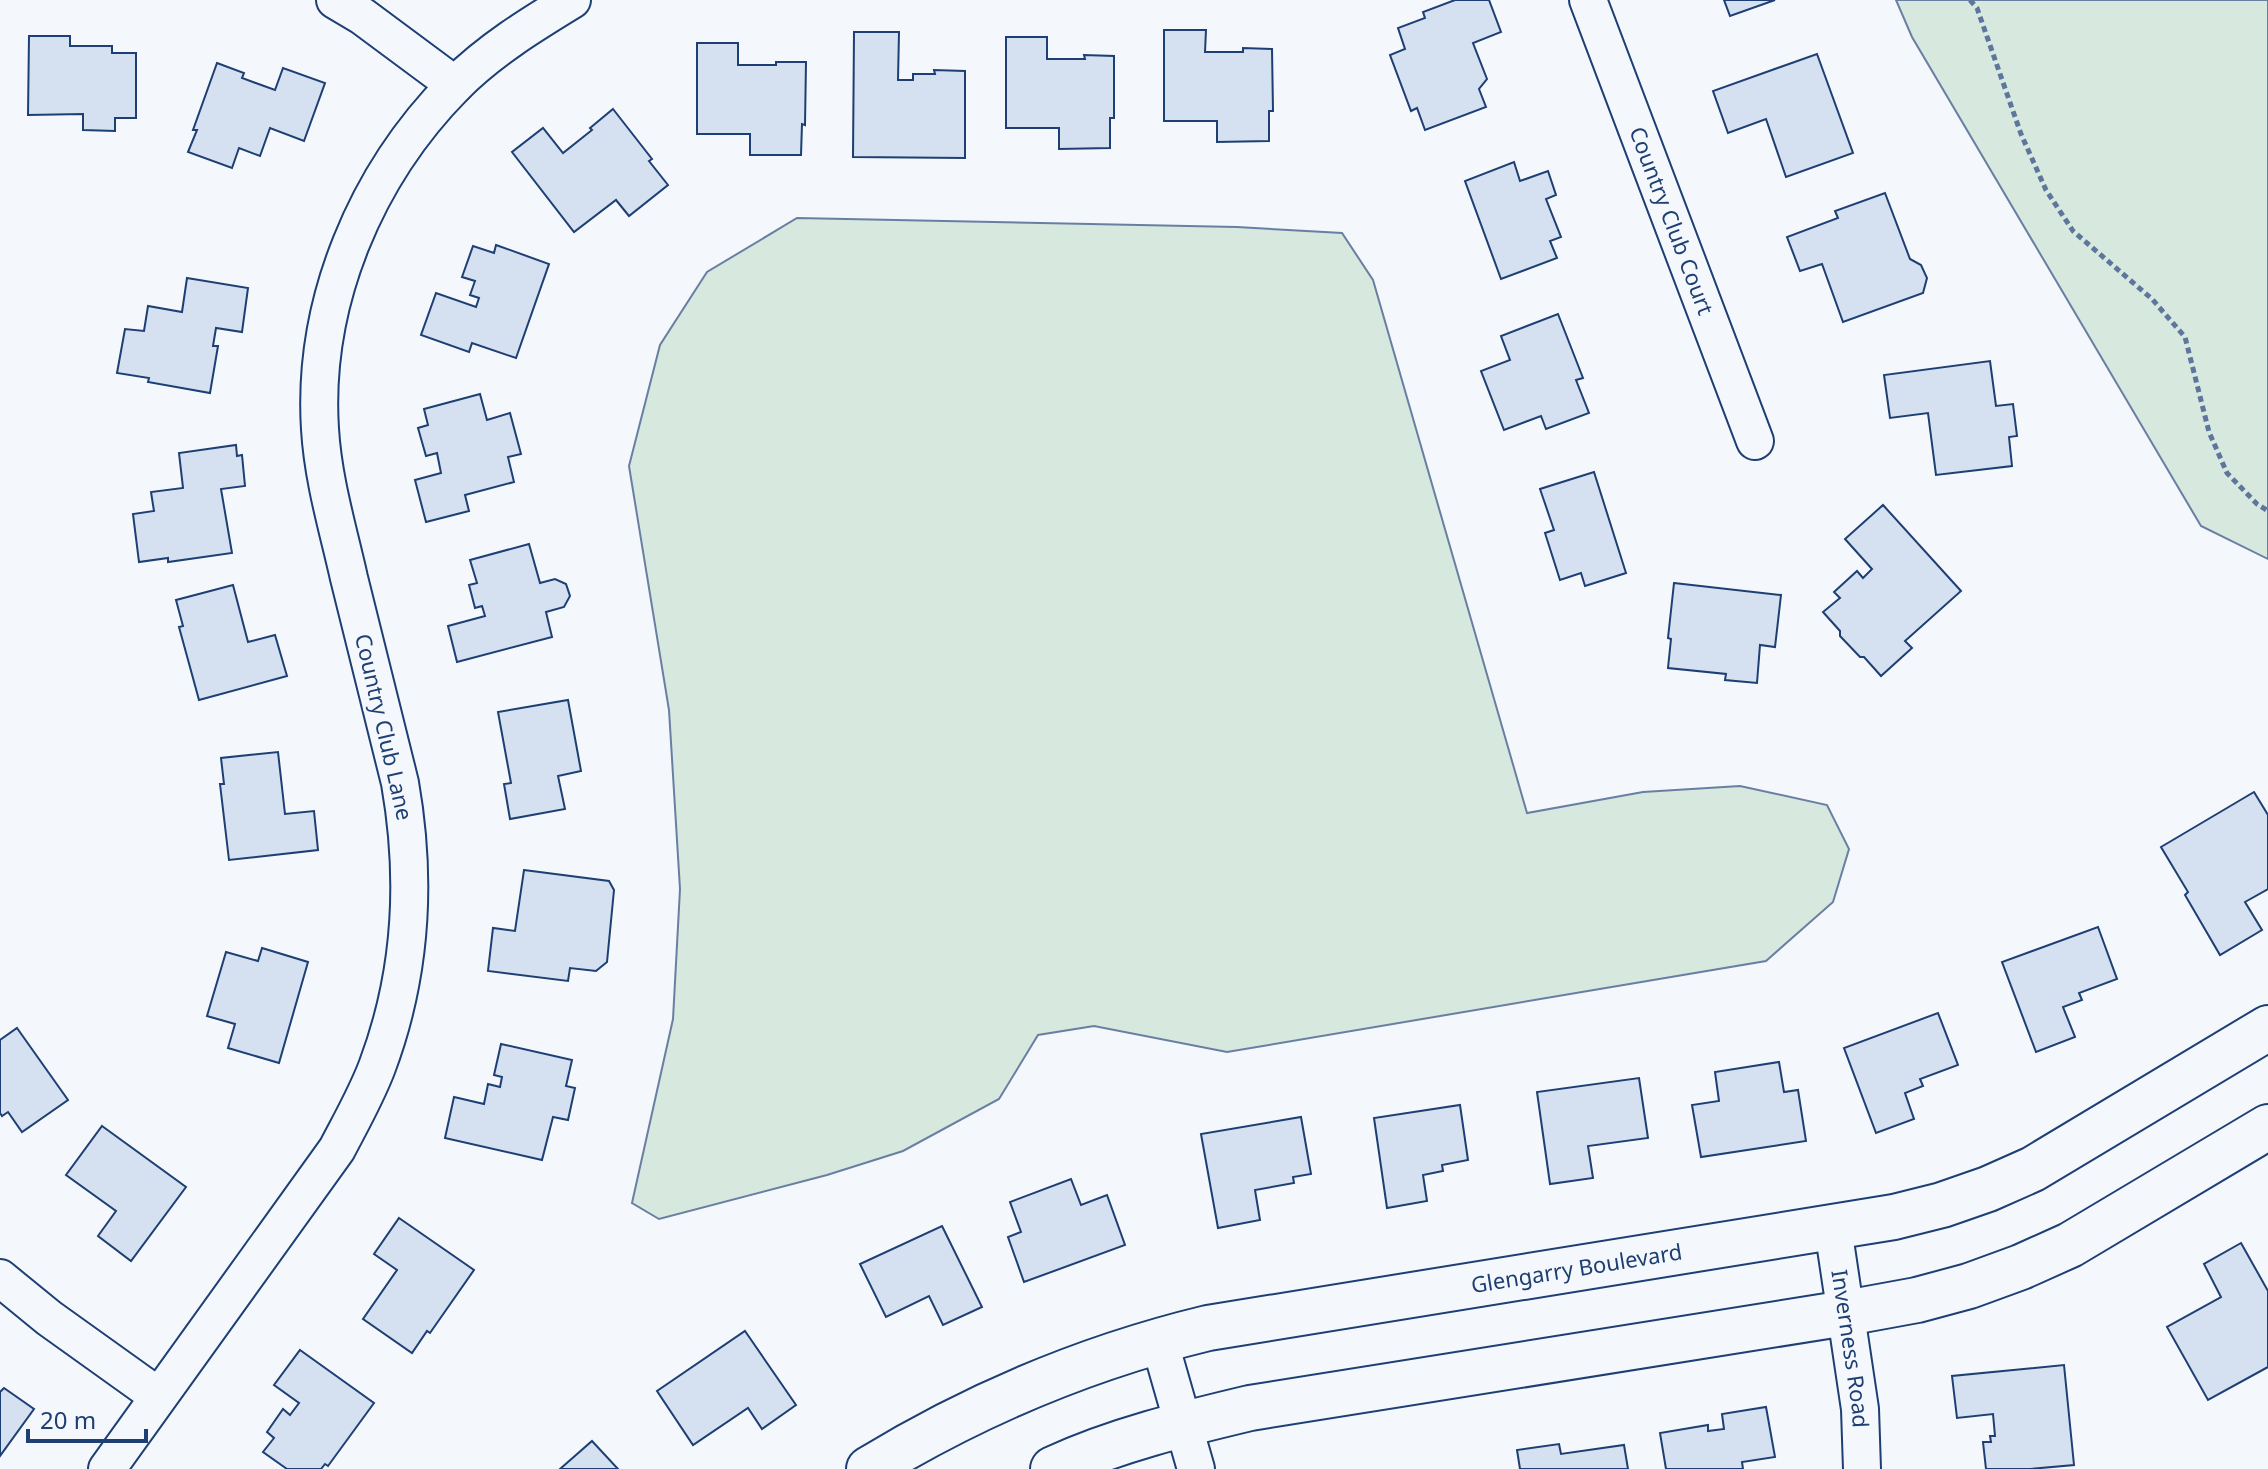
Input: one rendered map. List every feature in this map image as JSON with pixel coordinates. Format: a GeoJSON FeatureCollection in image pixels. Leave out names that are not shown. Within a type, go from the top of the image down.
{"type":"FeatureCollection","features":[{"type":"Feature","properties":{"kind":"street"},"geometry":{"type":"LineString","coordinates":[[335,0],[362,16],[455,85]]}},
{"type":"Feature","properties":{"kind":"street","name":"Country Club Lane"},"geometry":{"type":"LineString","coordinates":[[107,1469],[337,1149],[378,1066],[399,992],[410,916],[407,823],[400,783],[327,486],[320,430],[319,374],[330,305],[354,233],[403,146],[455,85],[513,36],[572,0]]}},
{"type":"Feature","properties":{"kind":"street","name":"Country Club Court"},"geometry":{"type":"LineString","coordinates":[[1588,0],[1755,441]]}},
{"type":"Feature","properties":{"kind":"street","name":"Glengarry Boulevard"},"geometry":{"type":"LineString","coordinates":[[869,1469],[953,1421],[1017,1391],[1082,1365],[1159,1340],[1223,1326],[1833,1228],[1942,1205],[2033,1169],[2268,1028]]}},
{"type":"Feature","properties":{"kind":"street"},"geometry":{"type":"LineString","coordinates":[[1053,1469],[1126,1441],[1250,1408],[1846,1313],[1917,1300],[1969,1286],[2070,1245],[2268,1127]]}},
{"type":"Feature","properties":{"kind":"street","name":"Inverness Road"},"geometry":{"type":"LineString","coordinates":[[1833,1228],[1860,1409],[1862,1469]]}},
{"type":"Feature","properties":{"kind":"street"},"geometry":{"type":"LineString","coordinates":[[0,1278],[49,1318],[158,1396]]}},
{"type":"Feature","properties":{"kind":"street"},"geometry":{"type":"LineString","coordinates":[[1159,1340],[1196,1469]]}},
{"type":"Feature","properties":{"kind":"path"},"geometry":{"type":"LineString","coordinates":[[1970,0],[1977,8],[2021,134],[2046,190],[2073,231],[2152,299],[2185,337],[2209,432],[2227,473],[2268,511]]}},
{"type":"Feature","properties":{"kind":"shaded area"},"geometry":{"type":"Polygon","coordinates":[[[1896,0],[2268,0],[2268,559],[2201,526],[1912,37],[1896,0]]]}},
{"type":"Feature","properties":{"kind":"shaded area"},"geometry":{"type":"Polygon","coordinates":[[[797,218],[1237,227],[1342,233],[1373,280],[1527,813],[1643,792],[1740,786],[1827,805],[1849,849],[1833,902],[1766,961],[1227,1052],[1094,1026],[1038,1035],[999,1099],[903,1151],[827,1175],[659,1219],[632,1203],[673,1019],[680,889],[669,710],[629,466],[660,345],[707,272],[797,218]]]}},
{"type":"Feature","properties":{"kind":"building"},"geometry":{"type":"Polygon","coordinates":[[[1455,0],[1489,0],[1501,32],[1473,43],[1487,79],[1479,89],[1486,107],[1425,130],[1417,108],[1411,111],[1390,55],[1405,49],[1398,28],[1425,18],[1423,12],[1455,0]]]}},
{"type":"Feature","properties":{"kind":"building"},"geometry":{"type":"Polygon","coordinates":[[[1724,0],[1775,0],[1730,16],[1724,0]]]}},
{"type":"Feature","properties":{"kind":"building"},"geometry":{"type":"Polygon","coordinates":[[[1164,30],[1206,30],[1205,52],[1272,49],[1273,111],[1269,111],[1269,141],[1217,142],[1217,121],[1164,121],[1164,30]]]}},
{"type":"Feature","properties":{"kind":"building"},"geometry":{"type":"Polygon","coordinates":[[[854,32],[899,32],[898,80],[913,80],[913,74],[935,74],[934,70],[965,71],[965,158],[853,157],[854,32]]]}},
{"type":"Feature","properties":{"kind":"building"},"geometry":{"type":"Polygon","coordinates":[[[29,36],[70,36],[70,46],[112,46],[112,53],[136,53],[136,118],[115,118],[115,131],[83,130],[83,114],[28,115],[29,36]]]}},
{"type":"Feature","properties":{"kind":"building"},"geometry":{"type":"Polygon","coordinates":[[[1006,37],[1047,37],[1047,59],[1114,56],[1114,118],[1110,118],[1110,148],[1059,149],[1059,128],[1006,128],[1006,37]]]}},
{"type":"Feature","properties":{"kind":"building"},"geometry":{"type":"Polygon","coordinates":[[[697,43],[738,43],[738,65],[806,62],[801,155],[750,155],[750,134],[697,134],[697,43]]]}},
{"type":"Feature","properties":{"kind":"building"},"geometry":{"type":"Polygon","coordinates":[[[1817,54],[1853,153],[1786,177],[1766,119],[1728,133],[1713,91],[1817,54]]]}},
{"type":"Feature","properties":{"kind":"building"},"geometry":{"type":"Polygon","coordinates":[[[217,63],[244,73],[242,78],[275,90],[283,68],[325,83],[304,141],[270,128],[260,156],[239,148],[232,168],[188,152],[217,63]]]}},
{"type":"Feature","properties":{"kind":"building"},"geometry":{"type":"Polygon","coordinates":[[[613,109],[668,185],[629,216],[616,200],[574,232],[512,152],[543,128],[563,153],[613,109]]]}},
{"type":"Feature","properties":{"kind":"building"},"geometry":{"type":"Polygon","coordinates":[[[1514,162],[1520,181],[1548,171],[1556,195],[1546,199],[1561,237],[1550,241],[1557,258],[1501,279],[1465,181],[1514,162]]]}},
{"type":"Feature","properties":{"kind":"building"},"geometry":{"type":"Polygon","coordinates":[[[1885,193],[1910,259],[1921,265],[1927,278],[1923,293],[1843,322],[1822,264],[1800,271],[1787,237],[1838,218],[1835,211],[1885,193]]]}},
{"type":"Feature","properties":{"kind":"building"},"geometry":{"type":"Polygon","coordinates":[[[496,245],[549,264],[516,358],[472,343],[469,352],[421,335],[436,293],[476,307],[479,298],[470,295],[475,281],[462,277],[473,246],[494,253],[496,245]]]}},
{"type":"Feature","properties":{"kind":"building"},"geometry":{"type":"Polygon","coordinates":[[[187,278],[248,288],[242,332],[216,328],[213,346],[218,346],[210,393],[117,373],[125,329],[144,331],[148,306],[182,312],[187,278]]]}},
{"type":"Feature","properties":{"kind":"building"},"geometry":{"type":"Polygon","coordinates":[[[1558,314],[1583,378],[1576,380],[1589,413],[1546,429],[1541,416],[1504,430],[1481,371],[1510,360],[1501,336],[1558,314]]]}},
{"type":"Feature","properties":{"kind":"building"},"geometry":{"type":"Polygon","coordinates":[[[1990,361],[1996,406],[2013,404],[2017,436],[2009,437],[2012,466],[1936,475],[1928,413],[1890,418],[1884,375],[1990,361]]]}},
{"type":"Feature","properties":{"kind":"building"},"geometry":{"type":"Polygon","coordinates":[[[480,394],[487,420],[510,413],[521,454],[508,457],[514,482],[465,495],[469,511],[426,522],[415,480],[441,473],[437,453],[426,456],[418,428],[428,425],[424,409],[480,394]]]}},
{"type":"Feature","properties":{"kind":"building"},"geometry":{"type":"Polygon","coordinates":[[[236,445],[237,456],[242,455],[245,486],[221,489],[232,553],[168,562],[168,558],[139,562],[133,514],[154,511],[151,492],[183,488],[179,453],[236,445]]]}},
{"type":"Feature","properties":{"kind":"building"},"geometry":{"type":"Polygon","coordinates":[[[1594,472],[1626,573],[1585,586],[1581,573],[1560,580],[1545,533],[1554,530],[1540,489],[1594,472]]]}},
{"type":"Feature","properties":{"kind":"building"},"geometry":{"type":"Polygon","coordinates":[[[1883,505],[1961,591],[1905,641],[1912,648],[1881,676],[1840,636],[1840,631],[1823,612],[1840,598],[1834,592],[1857,571],[1863,578],[1872,569],[1845,539],[1883,505]]]}},
{"type":"Feature","properties":{"kind":"building"},"geometry":{"type":"Polygon","coordinates":[[[529,544],[540,583],[555,579],[566,584],[570,596],[564,607],[546,612],[552,637],[457,662],[448,626],[485,616],[482,606],[475,608],[469,585],[477,583],[470,560],[529,544]]]}},
{"type":"Feature","properties":{"kind":"building"},"geometry":{"type":"Polygon","coordinates":[[[1674,583],[1781,595],[1775,647],[1760,645],[1757,683],[1725,680],[1726,674],[1668,668],[1674,583]]]}},
{"type":"Feature","properties":{"kind":"building"},"geometry":{"type":"Polygon","coordinates":[[[233,585],[248,642],[275,635],[287,676],[199,700],[179,627],[183,626],[176,600],[233,585]]]}},
{"type":"Feature","properties":{"kind":"building"},"geometry":{"type":"Polygon","coordinates":[[[568,700],[581,771],[558,776],[565,809],[510,819],[504,784],[511,783],[498,712],[568,700]]]}},
{"type":"Feature","properties":{"kind":"building"},"geometry":{"type":"Polygon","coordinates":[[[278,752],[285,814],[314,811],[318,850],[229,860],[220,784],[224,784],[221,758],[278,752]]]}},
{"type":"Feature","properties":{"kind":"building"},"geometry":{"type":"Polygon","coordinates":[[[2254,792],[2268,815],[2268,889],[2245,902],[2262,930],[2220,955],[2161,847],[2254,792]]]}},
{"type":"Feature","properties":{"kind":"building"},"geometry":{"type":"Polygon","coordinates":[[[524,870],[609,881],[614,890],[607,962],[596,971],[570,968],[568,981],[488,971],[493,928],[515,931],[524,870]]]}},
{"type":"Feature","properties":{"kind":"building"},"geometry":{"type":"Polygon","coordinates":[[[2098,927],[2117,979],[2079,993],[2082,1000],[2063,1007],[2075,1037],[2036,1052],[2002,962],[2098,927]]]}},
{"type":"Feature","properties":{"kind":"building"},"geometry":{"type":"Polygon","coordinates":[[[262,948],[308,962],[279,1063],[228,1048],[235,1024],[207,1016],[226,952],[258,961],[262,948]]]}},
{"type":"Feature","properties":{"kind":"building"},"geometry":{"type":"Polygon","coordinates":[[[1938,1013],[1958,1065],[1920,1079],[1923,1086],[1905,1093],[1914,1119],[1876,1133],[1844,1048],[1938,1013]]]}},
{"type":"Feature","properties":{"kind":"building"},"geometry":{"type":"Polygon","coordinates":[[[17,1028],[68,1100],[22,1132],[8,1112],[2,1116],[0,1113],[0,1040],[17,1028]]]}},
{"type":"Feature","properties":{"kind":"building"},"geometry":{"type":"Polygon","coordinates":[[[501,1044],[572,1060],[566,1086],[575,1088],[568,1120],[553,1117],[542,1160],[445,1138],[454,1097],[484,1104],[488,1084],[500,1087],[502,1077],[494,1075],[501,1044]]]}},
{"type":"Feature","properties":{"kind":"building"},"geometry":{"type":"Polygon","coordinates":[[[1779,1062],[1784,1092],[1798,1090],[1806,1141],[1701,1157],[1692,1105],[1719,1101],[1715,1072],[1779,1062]]]}},
{"type":"Feature","properties":{"kind":"building"},"geometry":{"type":"Polygon","coordinates":[[[1639,1078],[1648,1138],[1588,1146],[1593,1178],[1550,1184],[1537,1092],[1639,1078]]]}},
{"type":"Feature","properties":{"kind":"building"},"geometry":{"type":"Polygon","coordinates":[[[1460,1105],[1468,1160],[1442,1165],[1443,1171],[1423,1175],[1427,1201],[1387,1208],[1374,1118],[1460,1105]]]}},
{"type":"Feature","properties":{"kind":"building"},"geometry":{"type":"Polygon","coordinates":[[[1301,1117],[1311,1174],[1293,1177],[1294,1183],[1255,1190],[1260,1220],[1218,1228],[1201,1134],[1301,1117]]]}},
{"type":"Feature","properties":{"kind":"building"},"geometry":{"type":"Polygon","coordinates":[[[102,1126],[186,1187],[131,1261],[98,1236],[116,1211],[66,1175],[102,1126]]]}},
{"type":"Feature","properties":{"kind":"building"},"geometry":{"type":"Polygon","coordinates":[[[1071,1179],[1081,1205],[1107,1195],[1125,1245],[1024,1282],[1008,1237],[1021,1232],[1010,1202],[1071,1179]]]}},
{"type":"Feature","properties":{"kind":"building"},"geometry":{"type":"Polygon","coordinates":[[[399,1218],[474,1270],[430,1333],[427,1331],[412,1353],[363,1319],[397,1270],[374,1254],[399,1218]]]}},
{"type":"Feature","properties":{"kind":"building"},"geometry":{"type":"Polygon","coordinates":[[[942,1226],[982,1307],[943,1325],[929,1296],[886,1317],[860,1264],[942,1226]]]}},
{"type":"Feature","properties":{"kind":"building"},"geometry":{"type":"Polygon","coordinates":[[[2241,1243],[2268,1291],[2268,1367],[2208,1400],[2167,1327],[2221,1297],[2204,1264],[2241,1243]]]}},
{"type":"Feature","properties":{"kind":"building"},"geometry":{"type":"Polygon","coordinates":[[[745,1331],[796,1405],[762,1429],[748,1408],[693,1445],[657,1391],[745,1331]]]}},
{"type":"Feature","properties":{"kind":"building"},"geometry":{"type":"Polygon","coordinates":[[[300,1350],[374,1403],[328,1466],[325,1464],[321,1469],[287,1469],[263,1452],[274,1438],[267,1432],[283,1409],[290,1415],[299,1403],[274,1385],[300,1350]]]}},
{"type":"Feature","properties":{"kind":"building"},"geometry":{"type":"Polygon","coordinates":[[[2064,1365],[2074,1465],[1986,1469],[1983,1442],[1991,1442],[1990,1436],[1995,1436],[1993,1414],[1957,1418],[1952,1376],[2064,1365]]]}},
{"type":"Feature","properties":{"kind":"building"},"geometry":{"type":"Polygon","coordinates":[[[4,1388],[34,1409],[0,1456],[0,1392],[4,1388]]]}},
{"type":"Feature","properties":{"kind":"building"},"geometry":{"type":"Polygon","coordinates":[[[1766,1407],[1775,1457],[1742,1462],[1743,1469],[1666,1469],[1660,1433],[1708,1425],[1708,1431],[1724,1429],[1722,1414],[1766,1407]]]}},
{"type":"Feature","properties":{"kind":"building"},"geometry":{"type":"Polygon","coordinates":[[[592,1441],[618,1469],[560,1469],[592,1441]]]}},
{"type":"Feature","properties":{"kind":"building"},"geometry":{"type":"Polygon","coordinates":[[[1559,1444],[1561,1454],[1624,1445],[1628,1469],[1520,1469],[1517,1450],[1559,1444]]]}}]}
